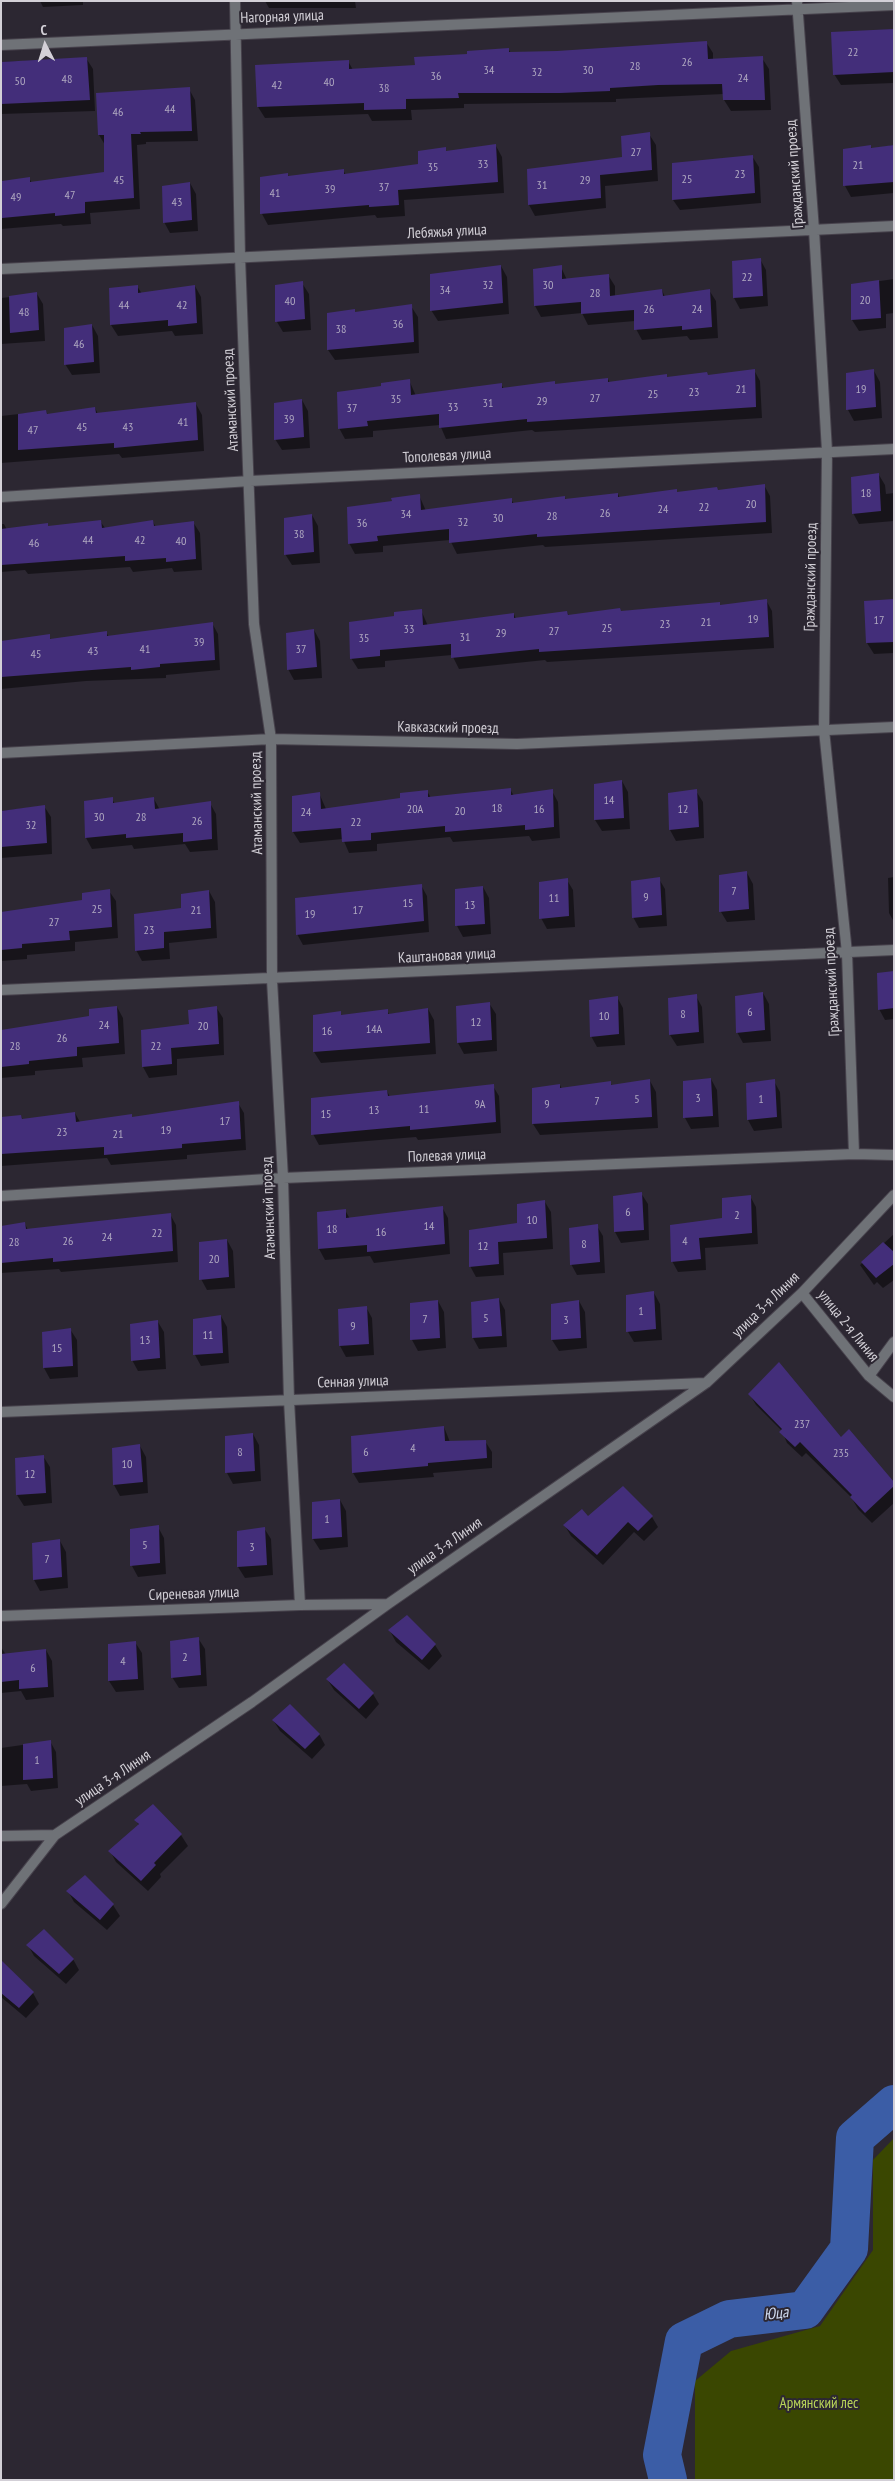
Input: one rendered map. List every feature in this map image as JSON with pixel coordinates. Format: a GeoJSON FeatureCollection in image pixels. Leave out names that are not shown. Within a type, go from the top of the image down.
{"type":"FeatureCollection","features":[{"type":"Feature","properties":{"kind":"street","name":"Атаманский проезд"},"geometry":{"type":"LineString","coordinates":[[235,1],[240,258],[254,624],[271,739],[272,980],[283,1178],[289,1400],[300,1604]]}},
{"type":"Feature","properties":{"kind":"street","name":"Нагорная улица"},"geometry":{"type":"LineString","coordinates":[[1,45],[797,6],[894,5]]}},
{"type":"Feature","properties":{"kind":"street","name":"Гражданский проезд"},"geometry":{"type":"LineString","coordinates":[[797,6],[814,230],[827,451],[824,730],[847,953],[854,1154]]}},
{"type":"Feature","properties":{"kind":"street","name":"Лебяжья улица"},"geometry":{"type":"LineString","coordinates":[[1,269],[894,226]]}},
{"type":"Feature","properties":{"kind":"street","name":"Тополевая улица"},"geometry":{"type":"LineString","coordinates":[[1,497],[250,481],[894,449]]}},
{"type":"Feature","properties":{"kind":"street","name":"Кавказский проезд"},"geometry":{"type":"LineString","coordinates":[[1,753],[271,739],[517,744],[894,727]]}},
{"type":"Feature","properties":{"kind":"street","name":"Каштановая улица"},"geometry":{"type":"LineString","coordinates":[[1,990],[272,980],[894,950]]}},
{"type":"Feature","properties":{"kind":"street","name":"Полевая улица"},"geometry":{"type":"LineString","coordinates":[[1,1196],[283,1178],[854,1154],[894,1156]]}},
{"type":"Feature","properties":{"kind":"street","name":"улица 3-я Линия"},"geometry":{"type":"LineString","coordinates":[[1,1904],[55,1835],[252,1702],[388,1604],[706,1382],[802,1293],[894,1195]]}},
{"type":"Feature","properties":{"kind":"street","name":"улица 2-я Линия"},"geometry":{"type":"LineString","coordinates":[[802,1293],[869,1376],[894,1397]]}},
{"type":"Feature","properties":{"kind":"street"},"geometry":{"type":"LineString","coordinates":[[869,1376],[894,1342]]}},
{"type":"Feature","properties":{"kind":"street","name":"Сенная улица"},"geometry":{"type":"LineString","coordinates":[[1,1412],[706,1382]]}},
{"type":"Feature","properties":{"kind":"street","name":"Сиреневая улица"},"geometry":{"type":"LineString","coordinates":[[1,1616],[300,1604],[388,1604]]}},
{"type":"Feature","properties":{"kind":"street"},"geometry":{"type":"LineString","coordinates":[[1,1836],[55,1835]]}},
{"type":"Feature","properties":{"kind":"green space","name":"Армянский лес"},"geometry":{"type":"Polygon","coordinates":[[[894,2138],[894,2480],[695,2480],[695,2381],[731,2351],[820,2326],[873,2250],[873,2160],[894,2138]]]}},
{"type":"Feature","properties":{"kind":"building"},"geometry":{"type":"Polygon","coordinates":[[[894,29],[894,72],[833,75],[831,32],[894,29]]]}},
{"type":"Feature","properties":{"kind":"building"},"geometry":{"type":"Polygon","coordinates":[[[707,41],[708,59],[763,56],[765,100],[723,100],[722,84],[658,85],[610,88],[610,91],[560,93],[458,93],[459,98],[406,99],[406,109],[364,110],[364,103],[257,107],[255,65],[349,60],[349,69],[415,65],[414,57],[467,54],[467,51],[509,48],[509,52],[557,51],[707,41]]]}},
{"type":"Feature","properties":{"kind":"building"},"geometry":{"type":"Polygon","coordinates":[[[87,57],[90,100],[1,104],[1,62],[87,57]]]}},
{"type":"Feature","properties":{"kind":"building"},"geometry":{"type":"Polygon","coordinates":[[[190,87],[192,131],[140,132],[141,134],[131,134],[134,198],[85,202],[85,213],[55,216],[55,213],[2,218],[2,181],[30,177],[30,182],[104,172],[104,135],[98,135],[96,93],[190,87]]]}},
{"type":"Feature","properties":{"kind":"building"},"geometry":{"type":"Polygon","coordinates":[[[650,132],[652,170],[600,175],[601,198],[528,205],[527,169],[622,157],[621,136],[650,132]]]}},
{"type":"Feature","properties":{"kind":"building"},"geometry":{"type":"Polygon","coordinates":[[[496,144],[498,182],[398,190],[399,205],[369,207],[369,205],[260,214],[260,177],[288,173],[288,176],[344,169],[344,174],[418,164],[418,151],[446,147],[446,151],[496,144]]]}},
{"type":"Feature","properties":{"kind":"building"},"geometry":{"type":"Polygon","coordinates":[[[871,145],[871,148],[894,145],[894,182],[843,186],[843,149],[871,145]]]}},
{"type":"Feature","properties":{"kind":"building"},"geometry":{"type":"Polygon","coordinates":[[[753,155],[755,193],[672,200],[672,163],[753,155]]]}},
{"type":"Feature","properties":{"kind":"building"},"geometry":{"type":"Polygon","coordinates":[[[190,182],[192,220],[163,223],[162,186],[190,182]]]}},
{"type":"Feature","properties":{"kind":"building"},"geometry":{"type":"Polygon","coordinates":[[[761,258],[763,296],[733,298],[732,261],[761,258]]]}},
{"type":"Feature","properties":{"kind":"building"},"geometry":{"type":"Polygon","coordinates":[[[501,265],[503,303],[430,311],[430,274],[501,265]]]}},
{"type":"Feature","properties":{"kind":"building"},"geometry":{"type":"Polygon","coordinates":[[[562,265],[562,279],[609,274],[610,296],[662,289],[663,296],[710,289],[712,327],[682,330],[682,326],[634,330],[634,310],[581,314],[581,302],[534,306],[533,269],[562,265]]]}},
{"type":"Feature","properties":{"kind":"building"},"geometry":{"type":"Polygon","coordinates":[[[879,280],[881,318],[851,320],[851,284],[879,280]]]}},
{"type":"Feature","properties":{"kind":"building"},"geometry":{"type":"Polygon","coordinates":[[[303,281],[305,319],[275,322],[275,285],[303,281]]]}},
{"type":"Feature","properties":{"kind":"building"},"geometry":{"type":"Polygon","coordinates":[[[138,285],[138,293],[195,285],[197,323],[168,326],[168,320],[110,325],[109,288],[138,285]]]}},
{"type":"Feature","properties":{"kind":"building"},"geometry":{"type":"Polygon","coordinates":[[[37,292],[39,330],[10,333],[9,296],[37,292]]]}},
{"type":"Feature","properties":{"kind":"building"},"geometry":{"type":"Polygon","coordinates":[[[412,304],[414,342],[327,350],[327,313],[355,309],[355,312],[412,304]]]}},
{"type":"Feature","properties":{"kind":"building"},"geometry":{"type":"Polygon","coordinates":[[[92,324],[94,362],[64,365],[64,328],[92,324]]]}},
{"type":"Feature","properties":{"kind":"building"},"geometry":{"type":"Polygon","coordinates":[[[755,369],[756,407],[527,422],[527,419],[439,428],[439,414],[367,421],[368,426],[338,429],[337,392],[381,386],[381,383],[410,379],[411,395],[502,383],[502,388],[555,381],[555,384],[608,378],[608,382],[667,374],[667,377],[707,372],[708,375],[755,369]]]}},
{"type":"Feature","properties":{"kind":"building"},"geometry":{"type":"Polygon","coordinates":[[[874,369],[876,407],[846,410],[846,373],[874,369]]]}},
{"type":"Feature","properties":{"kind":"building"},"geometry":{"type":"Polygon","coordinates":[[[302,399],[304,437],[274,440],[274,403],[302,399]]]}},
{"type":"Feature","properties":{"kind":"building"},"geometry":{"type":"Polygon","coordinates":[[[196,402],[198,440],[114,448],[114,443],[18,450],[18,414],[46,410],[47,414],[95,407],[96,413],[196,402]]]}},
{"type":"Feature","properties":{"kind":"building"},"geometry":{"type":"Polygon","coordinates":[[[879,473],[881,511],[852,514],[851,477],[879,473]]]}},
{"type":"Feature","properties":{"kind":"building"},"geometry":{"type":"Polygon","coordinates":[[[765,484],[766,522],[537,537],[537,534],[449,543],[449,529],[377,536],[378,541],[348,544],[347,507],[392,501],[391,498],[420,494],[421,510],[512,498],[512,503],[565,496],[565,499],[618,493],[618,497],[677,489],[677,492],[717,487],[718,490],[765,484]]]}},
{"type":"Feature","properties":{"kind":"building"},"geometry":{"type":"Polygon","coordinates":[[[312,514],[314,552],[284,555],[284,518],[312,514]]]}},
{"type":"Feature","properties":{"kind":"building"},"geometry":{"type":"Polygon","coordinates":[[[101,520],[102,528],[153,520],[154,526],[194,521],[196,559],[166,562],[166,558],[125,561],[125,556],[1,565],[1,529],[48,523],[48,526],[101,520]]]}},
{"type":"Feature","properties":{"kind":"building"},"geometry":{"type":"Polygon","coordinates":[[[767,599],[769,637],[539,652],[539,649],[451,658],[451,644],[380,650],[380,656],[350,659],[349,622],[394,616],[394,612],[422,609],[423,625],[514,613],[514,618],[567,611],[568,615],[620,608],[621,611],[720,602],[720,605],[767,599]]]}},
{"type":"Feature","properties":{"kind":"building"},"geometry":{"type":"Polygon","coordinates":[[[894,599],[894,642],[866,643],[864,601],[894,599]]]}},
{"type":"Feature","properties":{"kind":"building"},"geometry":{"type":"Polygon","coordinates":[[[213,622],[215,660],[160,664],[160,667],[131,670],[131,667],[1,677],[1,641],[50,634],[50,639],[107,631],[107,636],[213,622]]]}},
{"type":"Feature","properties":{"kind":"building"},"geometry":{"type":"Polygon","coordinates":[[[314,629],[317,667],[287,670],[286,633],[314,629]]]}},
{"type":"Feature","properties":{"kind":"building"},"geometry":{"type":"Polygon","coordinates":[[[622,780],[624,818],[594,820],[594,784],[622,780]]]}},
{"type":"Feature","properties":{"kind":"building"},"geometry":{"type":"Polygon","coordinates":[[[511,788],[511,795],[553,789],[554,827],[525,830],[525,825],[445,832],[445,826],[371,833],[371,840],[342,842],[341,828],[292,832],[292,796],[320,792],[321,809],[400,798],[400,793],[428,790],[428,797],[511,788]]]}},
{"type":"Feature","properties":{"kind":"building"},"geometry":{"type":"Polygon","coordinates":[[[697,789],[699,827],[669,830],[668,793],[697,789]]]}},
{"type":"Feature","properties":{"kind":"building"},"geometry":{"type":"Polygon","coordinates":[[[113,797],[113,803],[154,797],[155,809],[211,801],[212,839],[183,842],[183,833],[126,838],[126,834],[85,838],[84,801],[113,797]]]}},
{"type":"Feature","properties":{"kind":"building"},"geometry":{"type":"Polygon","coordinates":[[[45,805],[47,843],[1,847],[1,811],[45,805]]]}},
{"type":"Feature","properties":{"kind":"building"},"geometry":{"type":"Polygon","coordinates":[[[747,871],[749,909],[719,912],[719,875],[747,871]]]}},
{"type":"Feature","properties":{"kind":"building"},"geometry":{"type":"Polygon","coordinates":[[[660,877],[662,915],[632,918],[631,881],[660,877]]]}},
{"type":"Feature","properties":{"kind":"building"},"geometry":{"type":"Polygon","coordinates":[[[568,878],[569,916],[539,919],[539,882],[568,878]]]}},
{"type":"Feature","properties":{"kind":"building"},"geometry":{"type":"Polygon","coordinates":[[[422,884],[424,921],[296,935],[295,898],[422,884]]]}},
{"type":"Feature","properties":{"kind":"building"},"geometry":{"type":"Polygon","coordinates":[[[483,886],[485,924],[455,926],[455,889],[483,886]]]}},
{"type":"Feature","properties":{"kind":"building"},"geometry":{"type":"Polygon","coordinates":[[[110,889],[112,927],[69,931],[70,940],[22,944],[22,948],[1,950],[1,912],[82,900],[82,893],[110,889]]]}},
{"type":"Feature","properties":{"kind":"building"},"geometry":{"type":"Polygon","coordinates":[[[209,890],[211,928],[164,932],[164,948],[135,951],[134,914],[181,908],[181,894],[209,890]]]}},
{"type":"Feature","properties":{"kind":"building"},"geometry":{"type":"Polygon","coordinates":[[[894,971],[894,1008],[878,1010],[877,973],[894,971]]]}},
{"type":"Feature","properties":{"kind":"building"},"geometry":{"type":"Polygon","coordinates":[[[763,992],[765,1030],[736,1033],[735,996],[763,992]]]}},
{"type":"Feature","properties":{"kind":"building"},"geometry":{"type":"Polygon","coordinates":[[[697,994],[699,1032],[669,1035],[668,998],[697,994]]]}},
{"type":"Feature","properties":{"kind":"building"},"geometry":{"type":"Polygon","coordinates":[[[618,996],[619,1034],[590,1037],[589,1000],[618,996]]]}},
{"type":"Feature","properties":{"kind":"building"},"geometry":{"type":"Polygon","coordinates":[[[490,1002],[492,1040],[457,1043],[456,1006],[490,1002]]]}},
{"type":"Feature","properties":{"kind":"building"},"geometry":{"type":"Polygon","coordinates":[[[117,1006],[119,1043],[77,1047],[77,1056],[29,1061],[29,1064],[1,1067],[1,1030],[89,1016],[89,1009],[117,1006]]]}},
{"type":"Feature","properties":{"kind":"building"},"geometry":{"type":"Polygon","coordinates":[[[217,1006],[219,1044],[171,1048],[172,1064],[142,1067],[141,1030],[189,1024],[188,1010],[217,1006]]]}},
{"type":"Feature","properties":{"kind":"building"},"geometry":{"type":"Polygon","coordinates":[[[428,1008],[430,1043],[313,1052],[313,1015],[341,1011],[341,1015],[388,1009],[388,1014],[428,1008]]]}},
{"type":"Feature","properties":{"kind":"building"},"geometry":{"type":"Polygon","coordinates":[[[711,1078],[713,1116],[683,1118],[683,1081],[711,1078]]]}},
{"type":"Feature","properties":{"kind":"building"},"geometry":{"type":"Polygon","coordinates":[[[650,1079],[652,1117],[532,1124],[532,1088],[560,1084],[560,1088],[611,1081],[611,1085],[650,1079]]]}},
{"type":"Feature","properties":{"kind":"building"},"geometry":{"type":"Polygon","coordinates":[[[775,1079],[777,1117],[747,1120],[746,1083],[775,1079]]]}},
{"type":"Feature","properties":{"kind":"building"},"geometry":{"type":"Polygon","coordinates":[[[494,1084],[496,1122],[410,1130],[410,1126],[311,1135],[311,1098],[387,1090],[388,1096],[494,1084]]]}},
{"type":"Feature","properties":{"kind":"building"},"geometry":{"type":"Polygon","coordinates":[[[239,1101],[241,1139],[182,1144],[182,1148],[104,1155],[104,1147],[1,1154],[1,1117],[21,1115],[22,1119],[75,1112],[76,1122],[132,1114],[132,1117],[239,1101]]]}},
{"type":"Feature","properties":{"kind":"building"},"geometry":{"type":"Polygon","coordinates":[[[642,1192],[644,1230],[614,1232],[613,1196],[642,1192]]]}},
{"type":"Feature","properties":{"kind":"building"},"geometry":{"type":"Polygon","coordinates":[[[751,1195],[752,1233],[699,1238],[701,1259],[671,1262],[670,1225],[722,1218],[722,1198],[751,1195]]]}},
{"type":"Feature","properties":{"kind":"building"},"geometry":{"type":"Polygon","coordinates":[[[545,1200],[547,1238],[498,1242],[499,1264],[469,1267],[469,1230],[517,1223],[517,1204],[545,1200]]]}},
{"type":"Feature","properties":{"kind":"building"},"geometry":{"type":"Polygon","coordinates":[[[443,1206],[445,1244],[367,1252],[367,1245],[318,1249],[317,1212],[346,1209],[346,1218],[443,1206]]]}},
{"type":"Feature","properties":{"kind":"building"},"geometry":{"type":"Polygon","coordinates":[[[171,1213],[173,1251],[53,1262],[53,1258],[1,1263],[1,1226],[25,1222],[26,1229],[171,1213]]]}},
{"type":"Feature","properties":{"kind":"building"},"geometry":{"type":"Polygon","coordinates":[[[598,1224],[600,1262],[570,1265],[569,1228],[598,1224]]]}},
{"type":"Feature","properties":{"kind":"building"},"geometry":{"type":"Polygon","coordinates":[[[227,1239],[229,1277],[199,1280],[199,1242],[227,1239]]]}},
{"type":"Feature","properties":{"kind":"building"},"geometry":{"type":"Polygon","coordinates":[[[883,1242],[894,1252],[894,1264],[876,1278],[861,1262],[883,1242]]]}},
{"type":"Feature","properties":{"kind":"building"},"geometry":{"type":"Polygon","coordinates":[[[654,1291],[656,1329],[626,1332],[626,1295],[654,1291]]]}},
{"type":"Feature","properties":{"kind":"building"},"geometry":{"type":"Polygon","coordinates":[[[499,1298],[502,1336],[472,1338],[471,1302],[499,1298]]]}},
{"type":"Feature","properties":{"kind":"building"},"geometry":{"type":"Polygon","coordinates":[[[438,1300],[440,1338],[410,1340],[410,1303],[438,1300]]]}},
{"type":"Feature","properties":{"kind":"building"},"geometry":{"type":"Polygon","coordinates":[[[579,1300],[581,1338],[551,1340],[551,1304],[579,1300]]]}},
{"type":"Feature","properties":{"kind":"building"},"geometry":{"type":"Polygon","coordinates":[[[367,1306],[369,1344],[339,1346],[338,1309],[367,1306]]]}},
{"type":"Feature","properties":{"kind":"building"},"geometry":{"type":"Polygon","coordinates":[[[221,1315],[223,1353],[193,1355],[193,1319],[221,1315]]]}},
{"type":"Feature","properties":{"kind":"building"},"geometry":{"type":"Polygon","coordinates":[[[158,1320],[160,1358],[131,1361],[130,1324],[158,1320]]]}},
{"type":"Feature","properties":{"kind":"building"},"geometry":{"type":"Polygon","coordinates":[[[71,1328],[73,1366],[43,1368],[42,1332],[71,1328]]]}},
{"type":"Feature","properties":{"kind":"building"},"geometry":{"type":"Polygon","coordinates":[[[779,1362],[841,1437],[849,1429],[894,1482],[894,1486],[865,1513],[850,1497],[852,1495],[800,1442],[795,1447],[779,1432],[782,1429],[748,1394],[779,1362]]]}},
{"type":"Feature","properties":{"kind":"building"},"geometry":{"type":"Polygon","coordinates":[[[444,1426],[445,1441],[486,1440],[487,1458],[428,1463],[428,1466],[352,1473],[351,1436],[444,1426]]]}},
{"type":"Feature","properties":{"kind":"building"},"geometry":{"type":"Polygon","coordinates":[[[253,1433],[255,1471],[225,1473],[225,1436],[253,1433]]]}},
{"type":"Feature","properties":{"kind":"building"},"geometry":{"type":"Polygon","coordinates":[[[140,1444],[143,1482],[113,1485],[112,1448],[140,1444]]]}},
{"type":"Feature","properties":{"kind":"building"},"geometry":{"type":"Polygon","coordinates":[[[44,1455],[46,1493],[16,1495],[15,1458],[44,1455]]]}},
{"type":"Feature","properties":{"kind":"building"},"geometry":{"type":"Polygon","coordinates":[[[623,1486],[653,1516],[638,1531],[628,1522],[597,1555],[563,1525],[582,1509],[588,1516],[623,1486]]]}},
{"type":"Feature","properties":{"kind":"building"},"geometry":{"type":"Polygon","coordinates":[[[340,1499],[342,1537],[312,1539],[312,1502],[340,1499]]]}},
{"type":"Feature","properties":{"kind":"building"},"geometry":{"type":"Polygon","coordinates":[[[159,1525],[160,1563],[130,1566],[130,1529],[159,1525]]]}},
{"type":"Feature","properties":{"kind":"building"},"geometry":{"type":"Polygon","coordinates":[[[265,1527],[267,1565],[237,1567],[237,1531],[265,1527]]]}},
{"type":"Feature","properties":{"kind":"building"},"geometry":{"type":"Polygon","coordinates":[[[60,1539],[62,1577],[33,1580],[32,1543],[60,1539]]]}},
{"type":"Feature","properties":{"kind":"building"},"geometry":{"type":"Polygon","coordinates":[[[407,1615],[436,1644],[422,1660],[388,1630],[407,1615]]]}},
{"type":"Feature","properties":{"kind":"building"},"geometry":{"type":"Polygon","coordinates":[[[199,1637],[201,1675],[171,1678],[170,1641],[199,1637]]]}},
{"type":"Feature","properties":{"kind":"building"},"geometry":{"type":"Polygon","coordinates":[[[136,1641],[138,1679],[108,1681],[108,1644],[136,1641]]]}},
{"type":"Feature","properties":{"kind":"building"},"geometry":{"type":"Polygon","coordinates":[[[46,1649],[48,1687],[19,1689],[19,1680],[1,1682],[1,1654],[46,1649]]]}},
{"type":"Feature","properties":{"kind":"building"},"geometry":{"type":"Polygon","coordinates":[[[344,1663],[374,1693],[359,1709],[326,1679],[344,1663]]]}},
{"type":"Feature","properties":{"kind":"building"},"geometry":{"type":"Polygon","coordinates":[[[290,1704],[320,1734],[305,1749],[272,1720],[290,1704]]]}},
{"type":"Feature","properties":{"kind":"building"},"geometry":{"type":"Polygon","coordinates":[[[51,1740],[53,1778],[23,1780],[23,1744],[51,1740]]]}},
{"type":"Feature","properties":{"kind":"building"},"geometry":{"type":"Polygon","coordinates":[[[153,1804],[182,1834],[154,1863],[156,1865],[141,1881],[108,1851],[139,1824],[134,1820],[153,1804]]]}},
{"type":"Feature","properties":{"kind":"building"},"geometry":{"type":"Polygon","coordinates":[[[85,1875],[114,1904],[100,1920],[66,1891],[85,1875]]]}},
{"type":"Feature","properties":{"kind":"building"},"geometry":{"type":"Polygon","coordinates":[[[44,1929],[74,1959],[59,1974],[26,1945],[44,1929]]]}},
{"type":"Feature","properties":{"kind":"building"},"geometry":{"type":"Polygon","coordinates":[[[1,1960],[34,1992],[19,2008],[1,1993],[1,1960]]]}},
{"type":"Feature","properties":{"kind":"waterway","name":"Юца"},"geometry":{"type":"LineString","coordinates":[[668,2480],[662,2455],[684,2341],[729,2319],[805,2310],[849,2249],[855,2138],[894,2104]]}}]}
